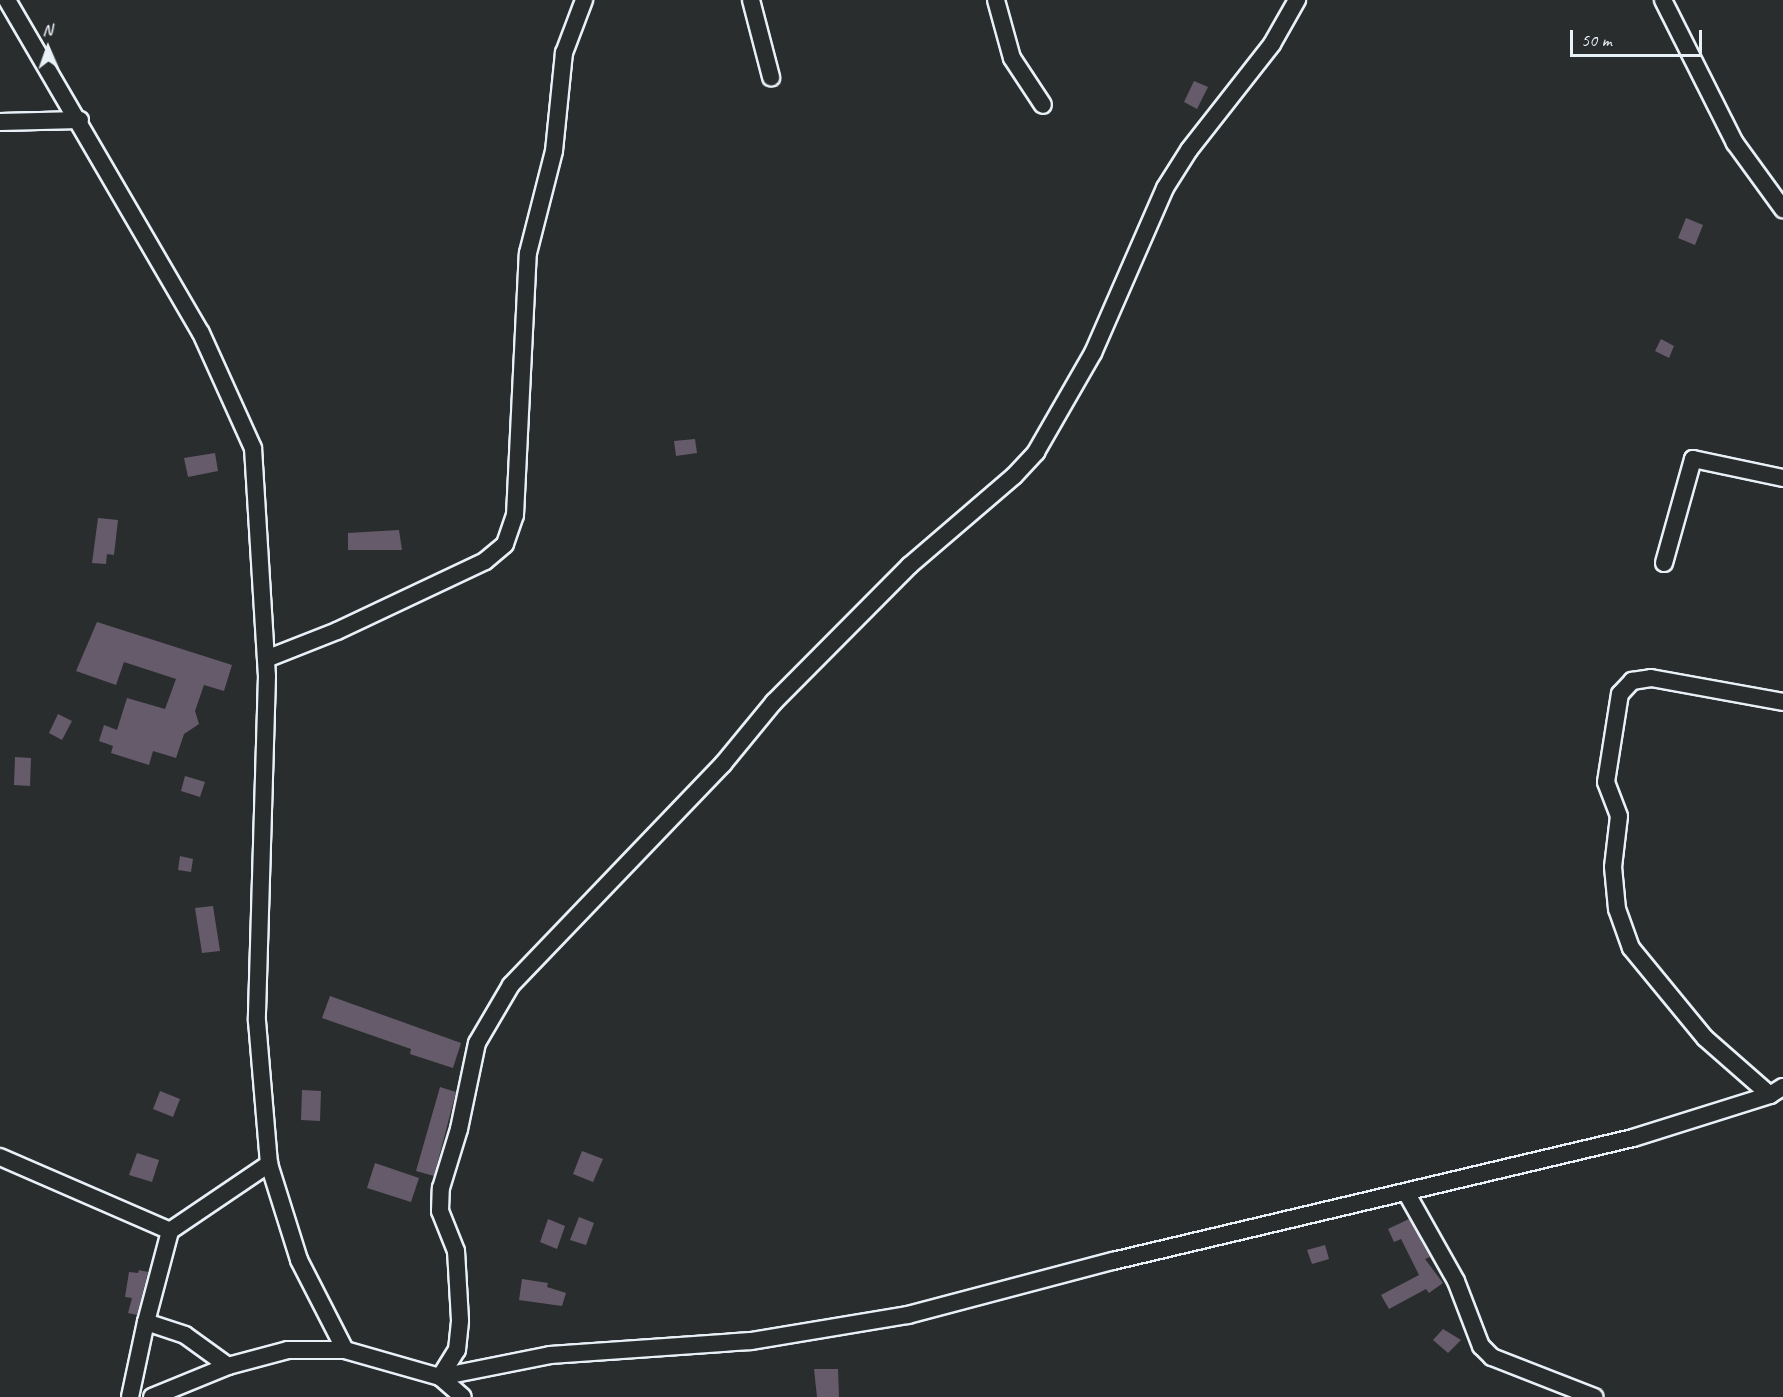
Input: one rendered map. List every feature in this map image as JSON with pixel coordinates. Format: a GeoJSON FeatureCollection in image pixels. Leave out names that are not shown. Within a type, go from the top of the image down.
{"type":"FeatureCollection","features":[{"type":"Feature","properties":{"kind":"street"},"geometry":{"type":"LineString","coordinates":[[7,0],[80,120],[201,333],[253,448],[266,659],[258,1021],[269,1164],[299,1260],[345,1350]]}},
{"type":"Feature","properties":{"kind":"street"},"geometry":{"type":"LineString","coordinates":[[266,659],[338,631],[475,566],[505,544],[515,515],[528,253],[554,151],[564,53],[584,0]]}},
{"type":"Feature","properties":{"kind":"street"},"geometry":{"type":"LineString","coordinates":[[751,0],[771,77]]}},
{"type":"Feature","properties":{"kind":"street"},"geometry":{"type":"LineString","coordinates":[[996,0],[1012,58],[1043,105]]}},
{"type":"Feature","properties":{"kind":"street"},"geometry":{"type":"LineString","coordinates":[[440,1377],[457,1350],[460,1320],[456,1251],[440,1211],[441,1188],[459,1129],[477,1042],[511,986],[723,764],[774,702],[909,566],[1014,476],[1036,452],[1093,354],[1165,188],[1189,150],[1272,44],[1297,0]]}},
{"type":"Feature","properties":{"kind":"street"},"geometry":{"type":"LineString","coordinates":[[1663,0],[1735,143],[1783,209]]}},
{"type":"Feature","properties":{"kind":"street"},"geometry":{"type":"LineString","coordinates":[[0,122],[80,120]]}},
{"type":"Feature","properties":{"kind":"street"},"geometry":{"type":"LineString","coordinates":[[1664,563],[1692,459],[1783,478]]}},
{"type":"Feature","properties":{"kind":"street"},"geometry":{"type":"LineString","coordinates":[[1777,1091],[1705,1038],[1631,948],[1617,909],[1613,867],[1619,816],[1606,782],[1620,694],[1632,681],[1651,678],[1783,702]]}},
{"type":"Feature","properties":{"kind":"street"},"geometry":{"type":"LineString","coordinates":[[440,1377],[550,1355],[752,1341],[908,1316],[1113,1260],[1407,1194],[1633,1138],[1777,1091]]}},
{"type":"Feature","properties":{"kind":"street"},"geometry":{"type":"LineString","coordinates":[[0,1157],[170,1231]]}},
{"type":"Feature","properties":{"kind":"street"},"geometry":{"type":"LineString","coordinates":[[130,1397],[146,1322],[170,1231],[269,1164]]}},
{"type":"Feature","properties":{"kind":"street"},"geometry":{"type":"LineString","coordinates":[[1407,1194],[1456,1281],[1480,1346],[1492,1357],[1594,1397]]}},
{"type":"Feature","properties":{"kind":"street"},"geometry":{"type":"LineString","coordinates":[[146,1322],[185,1335],[228,1366]]}},
{"type":"Feature","properties":{"kind":"street"},"geometry":{"type":"LineString","coordinates":[[152,1397],[228,1366],[288,1350],[345,1350],[440,1377],[463,1397]]}},
{"type":"Feature","properties":{"kind":"building"},"geometry":{"type":"Polygon","coordinates":[[[1194,81],[1208,87],[1197,109],[1184,102],[1194,81]]]}},
{"type":"Feature","properties":{"kind":"building"},"geometry":{"type":"Polygon","coordinates":[[[1686,218],[1703,225],[1695,245],[1678,238],[1686,218]]]}},
{"type":"Feature","properties":{"kind":"building"},"geometry":{"type":"Polygon","coordinates":[[[1661,339],[1674,346],[1669,358],[1655,351],[1661,339]]]}},
{"type":"Feature","properties":{"kind":"building"},"geometry":{"type":"Polygon","coordinates":[[[695,439],[697,453],[676,456],[674,441],[695,439]]]}},
{"type":"Feature","properties":{"kind":"building"},"geometry":{"type":"Polygon","coordinates":[[[215,453],[218,471],[188,477],[184,458],[215,453]]]}},
{"type":"Feature","properties":{"kind":"building"},"geometry":{"type":"Polygon","coordinates":[[[98,518],[118,520],[114,555],[107,554],[106,564],[92,563],[98,518]]]}},
{"type":"Feature","properties":{"kind":"building"},"geometry":{"type":"Polygon","coordinates":[[[399,530],[402,550],[348,550],[348,533],[399,530]]]}},
{"type":"Feature","properties":{"kind":"building"},"geometry":{"type":"Polygon","coordinates":[[[97,622],[232,665],[224,691],[204,685],[195,711],[199,724],[184,734],[176,758],[153,751],[149,765],[111,753],[113,746],[99,741],[104,725],[117,730],[127,698],[165,709],[176,679],[124,662],[116,685],[76,671],[97,622]]]}},
{"type":"Feature","properties":{"kind":"building"},"geometry":{"type":"Polygon","coordinates":[[[58,714],[72,721],[62,740],[49,733],[58,714]]]}},
{"type":"Feature","properties":{"kind":"building"},"geometry":{"type":"Polygon","coordinates":[[[15,757],[31,758],[30,786],[14,785],[15,757]]]}},
{"type":"Feature","properties":{"kind":"building"},"geometry":{"type":"Polygon","coordinates":[[[185,776],[205,782],[200,797],[181,791],[185,776]]]}},
{"type":"Feature","properties":{"kind":"building"},"geometry":{"type":"Polygon","coordinates":[[[180,856],[193,859],[191,872],[178,870],[180,856]]]}},
{"type":"Feature","properties":{"kind":"building"},"geometry":{"type":"Polygon","coordinates":[[[213,906],[220,951],[202,953],[195,908],[213,906]]]}},
{"type":"Feature","properties":{"kind":"building"},"geometry":{"type":"Polygon","coordinates":[[[330,996],[461,1043],[453,1068],[410,1054],[411,1049],[322,1018],[330,996]]]}},
{"type":"Feature","properties":{"kind":"building"},"geometry":{"type":"Polygon","coordinates":[[[440,1087],[456,1092],[434,1176],[416,1171],[440,1087]]]}},
{"type":"Feature","properties":{"kind":"building"},"geometry":{"type":"Polygon","coordinates":[[[302,1090],[321,1091],[320,1121],[301,1120],[302,1090]]]}},
{"type":"Feature","properties":{"kind":"building"},"geometry":{"type":"Polygon","coordinates":[[[160,1091],[180,1099],[173,1117],[153,1109],[160,1091]]]}},
{"type":"Feature","properties":{"kind":"building"},"geometry":{"type":"Polygon","coordinates":[[[582,1151],[603,1159],[593,1182],[573,1174],[582,1151]]]}},
{"type":"Feature","properties":{"kind":"building"},"geometry":{"type":"Polygon","coordinates":[[[137,1153],[159,1160],[152,1182],[129,1175],[137,1153]]]}},
{"type":"Feature","properties":{"kind":"building"},"geometry":{"type":"Polygon","coordinates":[[[375,1163],[419,1178],[411,1202],[367,1188],[375,1163]]]}},
{"type":"Feature","properties":{"kind":"building"},"geometry":{"type":"Polygon","coordinates":[[[579,1217],[594,1223],[586,1245],[570,1240],[579,1217]]]}},
{"type":"Feature","properties":{"kind":"building"},"geometry":{"type":"Polygon","coordinates":[[[548,1219],[565,1226],[557,1249],[540,1242],[548,1219]]]}},
{"type":"Feature","properties":{"kind":"building"},"geometry":{"type":"Polygon","coordinates":[[[1409,1219],[1430,1257],[1425,1259],[1443,1283],[1429,1293],[1426,1289],[1389,1309],[1381,1295],[1419,1275],[1401,1239],[1394,1242],[1388,1229],[1409,1219]]]}},
{"type":"Feature","properties":{"kind":"building"},"geometry":{"type":"Polygon","coordinates":[[[1325,1245],[1329,1259],[1312,1264],[1307,1250],[1325,1245]]]}},
{"type":"Feature","properties":{"kind":"building"},"geometry":{"type":"Polygon","coordinates":[[[139,1270],[148,1272],[137,1315],[128,1313],[132,1298],[125,1297],[129,1272],[138,1273],[139,1270]]]}},
{"type":"Feature","properties":{"kind":"building"},"geometry":{"type":"Polygon","coordinates":[[[522,1279],[548,1283],[547,1287],[566,1293],[562,1306],[519,1300],[522,1279]]]}},
{"type":"Feature","properties":{"kind":"building"},"geometry":{"type":"Polygon","coordinates":[[[1443,1329],[1461,1340],[1448,1353],[1433,1340],[1443,1329]]]}},
{"type":"Feature","properties":{"kind":"building"},"geometry":{"type":"Polygon","coordinates":[[[814,1369],[838,1369],[839,1397],[817,1397],[814,1369]]]}}]}
